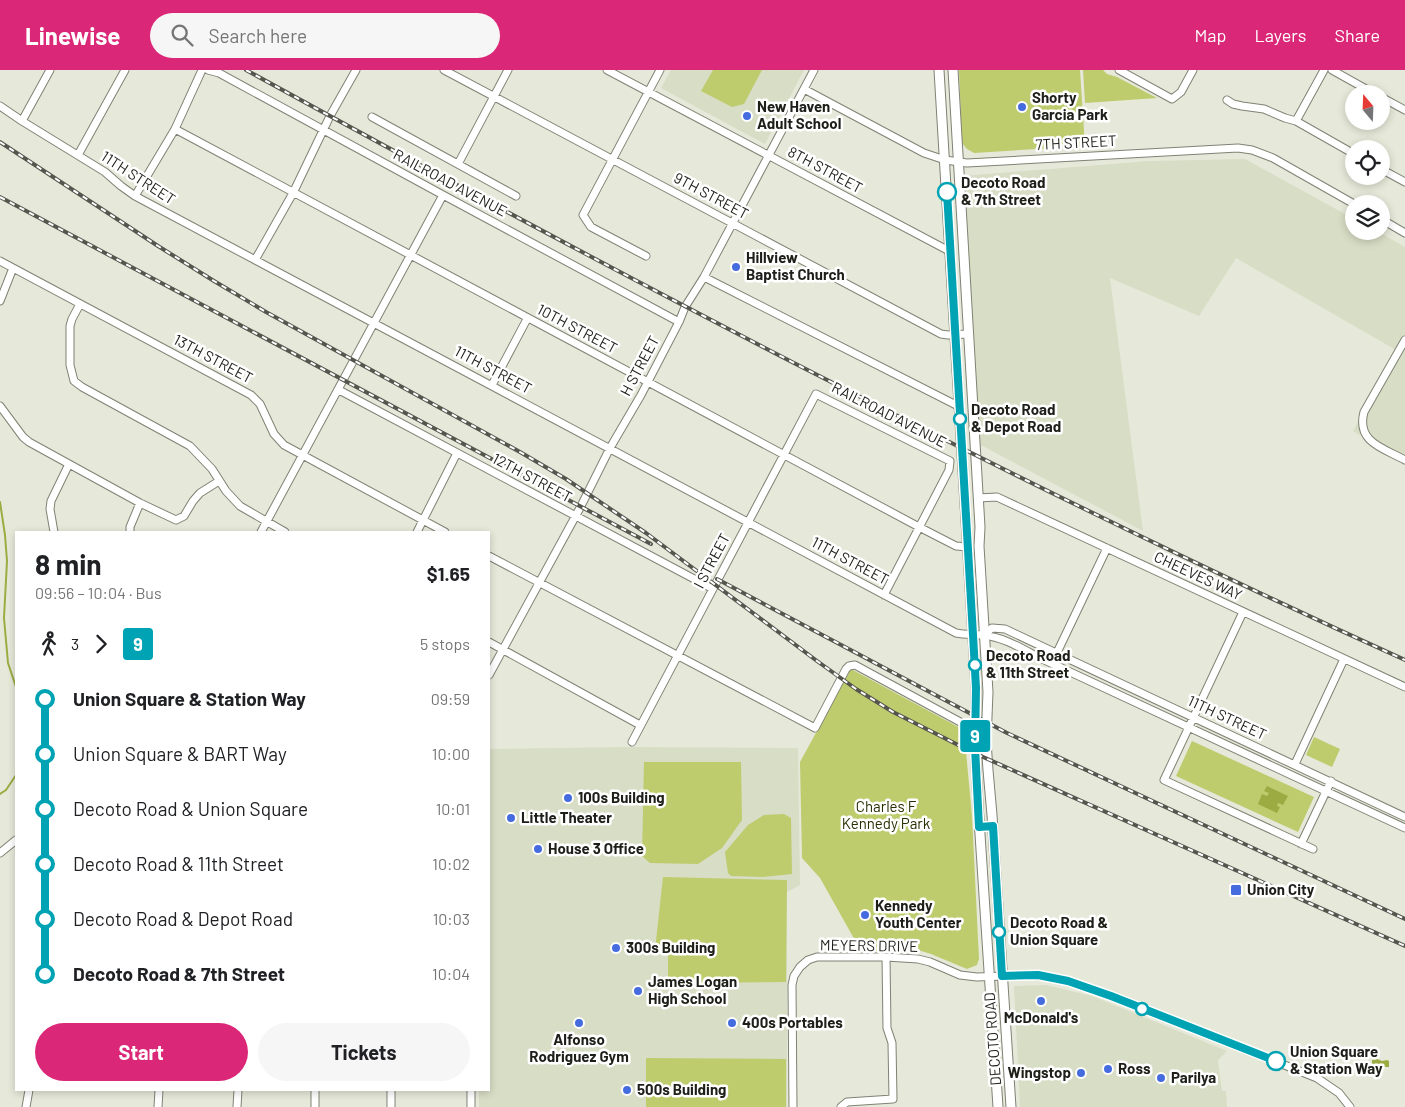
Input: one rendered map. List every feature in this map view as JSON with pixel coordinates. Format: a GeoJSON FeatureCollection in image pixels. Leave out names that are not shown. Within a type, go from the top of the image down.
{"type":"FeatureCollection","features":[{"type":"Feature","properties":{"kind":"main road","name":"DECOTO ROAD"},"geometry":{"type":"LineString","coordinates":[[953,70],[980,527],[979,546],[988,692],[986,741],[993,820],[1011,1107]]}},
{"type":"Feature","properties":{"kind":"main road","name":"DECOTO ROAD"},"geometry":{"type":"LineString","coordinates":[[940,72],[976,688],[975,730],[978,804],[998,1107]]}},
{"type":"Feature","properties":{"kind":"street"},"geometry":{"type":"LineString","coordinates":[[22,121],[50,70]]}},
{"type":"Feature","properties":{"kind":"street"},"geometry":{"type":"LineString","coordinates":[[78,155],[125,70]]}},
{"type":"Feature","properties":{"kind":"street"},"geometry":{"type":"LineString","coordinates":[[135,196],[175,129],[202,70]]}},
{"type":"Feature","properties":{"kind":"street","name":"RAILROAD AVENUE"},"geometry":{"type":"LineString","coordinates":[[208,70],[219,73],[679,322]]}},
{"type":"Feature","properties":{"kind":"street"},"geometry":{"type":"LineString","coordinates":[[255,260],[293,193],[356,70]]}},
{"type":"Feature","properties":{"kind":"street","name":"9TH STREET"},"geometry":{"type":"LineString","coordinates":[[444,70],[941,334],[968,334]]}},
{"type":"Feature","properties":{"kind":"street"},"geometry":{"type":"LineString","coordinates":[[458,164],[508,70]]}},
{"type":"Feature","properties":{"kind":"street","name":"8TH STREET"},"geometry":{"type":"LineString","coordinates":[[607,70],[951,252]]}},
{"type":"Feature","properties":{"kind":"street"},"geometry":{"type":"LineString","coordinates":[[646,256],[591,227],[583,215],[660,70]]}},
{"type":"Feature","properties":{"kind":"street","name":"H STREET"},"geometry":{"type":"LineString","coordinates":[[490,673],[814,70]]}},
{"type":"Feature","properties":{"kind":"street"},"geometry":{"type":"LineString","coordinates":[[931,70],[940,72]]}},
{"type":"Feature","properties":{"kind":"street"},"geometry":{"type":"LineString","coordinates":[[1119,70],[1172,99],[1181,92],[1193,70]]}},
{"type":"Feature","properties":{"kind":"street"},"geometry":{"type":"LineString","coordinates":[[1296,121],[1324,70]]}},
{"type":"Feature","properties":{"kind":"street"},"geometry":{"type":"LineString","coordinates":[[1332,70],[1359,85]]}},
{"type":"Feature","properties":{"kind":"street","name":"7TH STREET"},"geometry":{"type":"LineString","coordinates":[[804,89],[924,153],[958,163],[1238,148],[1264,154],[1345,199]]}},
{"type":"Feature","properties":{"kind":"street"},"geometry":{"type":"LineString","coordinates":[[1227,100],[1233,104],[1264,109],[1296,121],[1345,149]]}},
{"type":"Feature","properties":{"kind":"street"},"geometry":{"type":"LineString","coordinates":[[1390,102],[1405,110]]}},
{"type":"Feature","properties":{"kind":"street","name":"11TH STREET"},"geometry":{"type":"LineString","coordinates":[[0,106],[105,172],[135,196],[956,633],[984,635],[1015,644],[1189,728],[1405,828]]}},
{"type":"Feature","properties":{"kind":"street"},"geometry":{"type":"LineString","coordinates":[[372,117],[516,196]]}},
{"type":"Feature","properties":{"kind":"street","name":"10TH STREET"},"geometry":{"type":"LineString","coordinates":[[175,129],[919,527],[956,546],[968,547]]}},
{"type":"Feature","properties":{"kind":"street"},"geometry":{"type":"LineString","coordinates":[[1390,174],[1405,182]]}},
{"type":"Feature","properties":{"kind":"street"},"geometry":{"type":"LineString","coordinates":[[262,531],[443,195]]}},
{"type":"Feature","properties":{"kind":"street"},"geometry":{"type":"LineString","coordinates":[[1390,224],[1405,233]]}},
{"type":"Feature","properties":{"kind":"street","name":"13TH STREET"},"geometry":{"type":"LineString","coordinates":[[0,261],[251,395],[260,404],[274,434],[284,445],[443,531]]}},
{"type":"Feature","properties":{"kind":"street"},"geometry":{"type":"LineString","coordinates":[[0,301],[13,268]]}},
{"type":"Feature","properties":{"kind":"street"},"geometry":{"type":"LineString","coordinates":[[704,277],[960,407]]}},
{"type":"Feature","properties":{"kind":"street"},"geometry":{"type":"LineString","coordinates":[[80,304],[70,326],[70,365],[74,380],[82,387],[190,446],[212,469],[226,491],[240,506],[282,531]]}},
{"type":"Feature","properties":{"kind":"street"},"geometry":{"type":"LineString","coordinates":[[492,385],[527,319]]}},
{"type":"Feature","properties":{"kind":"street"},"geometry":{"type":"LineString","coordinates":[[1405,340],[1364,412],[1362,421],[1366,436],[1372,442],[1405,460]]}},
{"type":"Feature","properties":{"kind":"street","name":"12TH STREET"},"geometry":{"type":"LineString","coordinates":[[339,390],[713,589]]}},
{"type":"Feature","properties":{"kind":"street","name":"RAILROAD AVENUE"},"geometry":{"type":"LineString","coordinates":[[816,394],[950,461],[949,470],[919,527]]}},
{"type":"Feature","properties":{"kind":"street","name":"I STREET"},"geometry":{"type":"LineString","coordinates":[[632,742],[816,394]]}},
{"type":"Feature","properties":{"kind":"street"},"geometry":{"type":"LineString","coordinates":[[0,406],[23,437],[29,442],[140,503],[176,520],[184,516],[200,493],[219,481]]}},
{"type":"Feature","properties":{"kind":"street"},"geometry":{"type":"LineString","coordinates":[[417,531],[457,453]]}},
{"type":"Feature","properties":{"kind":"street"},"geometry":{"type":"LineString","coordinates":[[54,531],[50,509],[51,501],[69,464]]}},
{"type":"Feature","properties":{"kind":"street","name":"CHEEVES WAY"},"geometry":{"type":"LineString","coordinates":[[978,498],[997,497],[1405,687]]}},
{"type":"Feature","properties":{"kind":"street"},"geometry":{"type":"LineString","coordinates":[[130,531],[140,503]]}},
{"type":"Feature","properties":{"kind":"street"},"geometry":{"type":"LineString","coordinates":[[884,595],[919,527]]}},
{"type":"Feature","properties":{"kind":"street"},"geometry":{"type":"LineString","coordinates":[[1052,663],[1107,548]]}},
{"type":"Feature","properties":{"kind":"street"},"geometry":{"type":"LineString","coordinates":[[490,557],[815,728],[846,669],[855,665],[975,730]]}},
{"type":"Feature","properties":{"kind":"street"},"geometry":{"type":"LineString","coordinates":[[1243,612],[1164,780],[1313,849]]}},
{"type":"Feature","properties":{"kind":"street","name":"11TH STREET"},"geometry":{"type":"LineString","coordinates":[[984,635],[992,628],[1004,629],[1405,817]]}},
{"type":"Feature","properties":{"kind":"street"},"geometry":{"type":"LineString","coordinates":[[490,643],[640,725]]}},
{"type":"Feature","properties":{"kind":"street"},"geometry":{"type":"LineString","coordinates":[[1295,764],[1344,659]]}},
{"type":"Feature","properties":{"kind":"street"},"geometry":{"type":"LineString","coordinates":[[1301,844],[1331,781]]}},
{"type":"Feature","properties":{"kind":"street"},"geometry":{"type":"LineString","coordinates":[[0,853],[15,841]]}},
{"type":"Feature","properties":{"kind":"street","name":"MEYERS DRIVE"},"geometry":{"type":"LineString","coordinates":[[794,1107],[792,985],[796,971],[804,963],[817,957],[886,957],[918,959],[960,975],[990,977],[1028,975],[1068,981],[1111,996],[1317,1078],[1339,1093],[1350,1107]]}},
{"type":"Feature","properties":{"kind":"street"},"geometry":{"type":"LineString","coordinates":[[841,1107],[846,1102],[893,1099],[892,1043],[887,1028],[886,957]]}},
{"type":"Feature","properties":{"kind":"street"},"geometry":{"type":"LineString","coordinates":[[26,1107],[29,1091]]}},
{"type":"Feature","properties":{"kind":"street"},"geometry":{"type":"LineString","coordinates":[[158,1107],[159,1091]]}},
{"type":"Feature","properties":{"kind":"street"},"geometry":{"type":"LineString","coordinates":[[238,1091],[238,1107]]}},
{"type":"Feature","properties":{"kind":"street"},"geometry":{"type":"LineString","coordinates":[[315,1091],[315,1107]]}},
{"type":"Feature","properties":{"kind":"street"},"geometry":{"type":"LineString","coordinates":[[391,1091],[391,1107]]}},
{"type":"Feature","properties":{"kind":"street"},"geometry":{"type":"LineString","coordinates":[[470,1091],[471,1107]]}},
{"type":"Feature","properties":{"kind":"shaded area","name":"New Haven Adult School"},"geometry":{"type":"Polygon","coordinates":[[[671,70],[804,70],[765,144],[661,88],[671,70]]]}},
{"type":"Feature","properties":{"kind":"shaded area"},"geometry":{"type":"Polygon","coordinates":[[[1245,159],[1345,214],[1345,240],[1390,240],[1390,238],[1405,247],[1405,461],[1353,431],[1396,350],[1236,258],[1199,316],[1110,278],[1143,531],[977,443],[962,176],[1149,161],[1245,159]]]}},
{"type":"Feature","properties":{"kind":"shaded area","name":"James Logan High School"},"geometry":{"type":"Polygon","coordinates":[[[624,747],[798,748],[800,885],[787,892],[787,1107],[479,1107],[479,1091],[490,1091],[490,749],[624,747]]]}},
{"type":"Feature","properties":{"kind":"shaded area"},"geometry":{"type":"Polygon","coordinates":[[[1267,786],[1288,796],[1283,805],[1278,803],[1277,806],[1280,807],[1277,813],[1258,804],[1262,794],[1267,796],[1269,793],[1264,791],[1267,786]]]}},
{"type":"Feature","properties":{"kind":"shaded area"},"geometry":{"type":"Polygon","coordinates":[[[1046,985],[1092,996],[1227,1051],[1218,1060],[1222,1091],[1226,1091],[1227,1107],[1020,1107],[1014,986],[1046,985]]]}},
{"type":"Feature","properties":{"kind":"shaded area"},"geometry":{"type":"Polygon","coordinates":[[[1372,1060],[1389,1061],[1389,1067],[1372,1067],[1372,1060]]]}},
{"type":"Feature","properties":{"kind":"green space"},"geometry":{"type":"Polygon","coordinates":[[[713,70],[762,70],[744,104],[732,107],[701,91],[713,70]]]}},
{"type":"Feature","properties":{"kind":"green space","name":"Shorty Garcia Park"},"geometry":{"type":"Polygon","coordinates":[[[959,70],[1080,70],[1085,146],[974,153],[967,149],[962,143],[959,70]]]}},
{"type":"Feature","properties":{"kind":"green space"},"geometry":{"type":"Polygon","coordinates":[[[1083,70],[1103,70],[1107,74],[1117,77],[1157,98],[1085,103],[1083,70]]]}},
{"type":"Feature","properties":{"kind":"green space","name":"Charles F Kennedy Park"},"geometry":{"type":"Polygon","coordinates":[[[851,669],[964,730],[972,816],[979,959],[977,965],[967,969],[918,950],[861,951],[820,878],[802,858],[800,762],[851,669]]]}},
{"type":"Feature","properties":{"kind":"green space"},"geometry":{"type":"Polygon","coordinates":[[[1314,737],[1340,749],[1332,767],[1306,755],[1314,737]]]}},
{"type":"Feature","properties":{"kind":"green space"},"geometry":{"type":"Polygon","coordinates":[[[1192,741],[1314,797],[1298,832],[1176,776],[1192,741]]]}},
{"type":"Feature","properties":{"kind":"green space"},"geometry":{"type":"Polygon","coordinates":[[[644,762],[741,762],[742,820],[722,848],[698,864],[650,863],[642,856],[644,762]]]}},
{"type":"Feature","properties":{"kind":"green space"},"geometry":{"type":"Polygon","coordinates":[[[784,814],[791,818],[792,874],[763,877],[731,876],[728,873],[725,852],[748,825],[764,815],[784,814]]]}},
{"type":"Feature","properties":{"kind":"green space"},"geometry":{"type":"Polygon","coordinates":[[[663,877],[787,880],[786,982],[668,983],[668,951],[655,950],[663,877]]]}},
{"type":"Feature","properties":{"kind":"green space"},"geometry":{"type":"Polygon","coordinates":[[[646,1058],[786,1059],[786,1107],[646,1107],[646,1058]]]}},
{"type":"Feature","properties":{"kind":"waterway"},"geometry":{"type":"LineString","coordinates":[[0,502],[7,561],[4,618],[8,663],[15,684]]}},
{"type":"Feature","properties":{"kind":"waterway"},"geometry":{"type":"LineString","coordinates":[[0,794],[6,790],[15,776]]}},
{"type":"Feature","properties":{"kind":"railway"},"geometry":{"type":"LineString","coordinates":[[246,70],[532,225],[965,450],[1257,592],[1405,660]]}},
{"type":"Feature","properties":{"kind":"railway"},"geometry":{"type":"LineString","coordinates":[[0,142],[158,246],[266,312],[566,479],[646,533],[856,689],[893,712],[972,752],[1405,946]]}},
{"type":"Feature","properties":{"kind":"railway"},"geometry":{"type":"LineString","coordinates":[[0,197],[651,544]]}},
{"type":"Feature","properties":{"kind":"railway"},"geometry":{"type":"LineString","coordinates":[[717,579],[1007,733],[1405,919]]}},
{"type":"Feature","properties":{"kind":"bus line","name":"9"},"geometry":{"type":"LineString","coordinates":[[947,192],[976,688],[975,747],[979,827],[993,826],[1002,976],[1038,975],[1068,981],[1276,1061]]}},
{"type":"Feature","properties":{"kind":"place","name":"Shorty Garcia Park"},"geometry":{"type":"Point","coordinates":[1022,107]}},
{"type":"Feature","properties":{"kind":"place","name":"New Haven Adult School"},"geometry":{"type":"Point","coordinates":[747,116]}},
{"type":"Feature","properties":{"kind":"place","name":"Decoto Road & 7th Street"},"geometry":{"type":"Point","coordinates":[947,192]}},
{"type":"Feature","properties":{"kind":"place","name":"Hillview Baptist Church"},"geometry":{"type":"Point","coordinates":[736,267]}},
{"type":"Feature","properties":{"kind":"place","name":"Decoto Road & Depot Road"},"geometry":{"type":"Point","coordinates":[960,419]}},
{"type":"Feature","properties":{"kind":"place","name":"Decoto Road & 11th Street"},"geometry":{"type":"Point","coordinates":[975,665]}},
{"type":"Feature","properties":{"kind":"place","name":"100s Building"},"geometry":{"type":"Point","coordinates":[568,798]}},
{"type":"Feature","properties":{"kind":"place","name":"Little Theater"},"geometry":{"type":"Point","coordinates":[511,818]}},
{"type":"Feature","properties":{"kind":"place","name":"House 3 Office"},"geometry":{"type":"Point","coordinates":[538,849]}},
{"type":"Feature","properties":{"kind":"place","name":"Union City"},"geometry":{"type":"Point","coordinates":[1236,890]}},
{"type":"Feature","properties":{"kind":"place","name":"Kennedy Youth Center"},"geometry":{"type":"Point","coordinates":[865,915]}},
{"type":"Feature","properties":{"kind":"place","name":"Decoto Road & Union Square"},"geometry":{"type":"Point","coordinates":[999,932]}},
{"type":"Feature","properties":{"kind":"place","name":"300s Building"},"geometry":{"type":"Point","coordinates":[616,948]}},
{"type":"Feature","properties":{"kind":"place","name":"James Logan High School"},"geometry":{"type":"Point","coordinates":[638,991]}},
{"type":"Feature","properties":{"kind":"place","name":"McDonald's"},"geometry":{"type":"Point","coordinates":[1041,1001]}},
{"type":"Feature","properties":{"kind":"place","name":"Alfonso Rodriguez Gym"},"geometry":{"type":"Point","coordinates":[579,1023]}},
{"type":"Feature","properties":{"kind":"place","name":"400s Portables"},"geometry":{"type":"Point","coordinates":[732,1023]}},
{"type":"Feature","properties":{"kind":"place","name":"Union Square & Station Way"},"geometry":{"type":"Point","coordinates":[1276,1061]}},
{"type":"Feature","properties":{"kind":"place","name":"Ross"},"geometry":{"type":"Point","coordinates":[1108,1069]}},
{"type":"Feature","properties":{"kind":"place","name":"Wingstop"},"geometry":{"type":"Point","coordinates":[1081,1073]}},
{"type":"Feature","properties":{"kind":"place","name":"Parilya"},"geometry":{"type":"Point","coordinates":[1161,1078]}},
{"type":"Feature","properties":{"kind":"place","name":"500s Building"},"geometry":{"type":"Point","coordinates":[627,1090]}}]}
